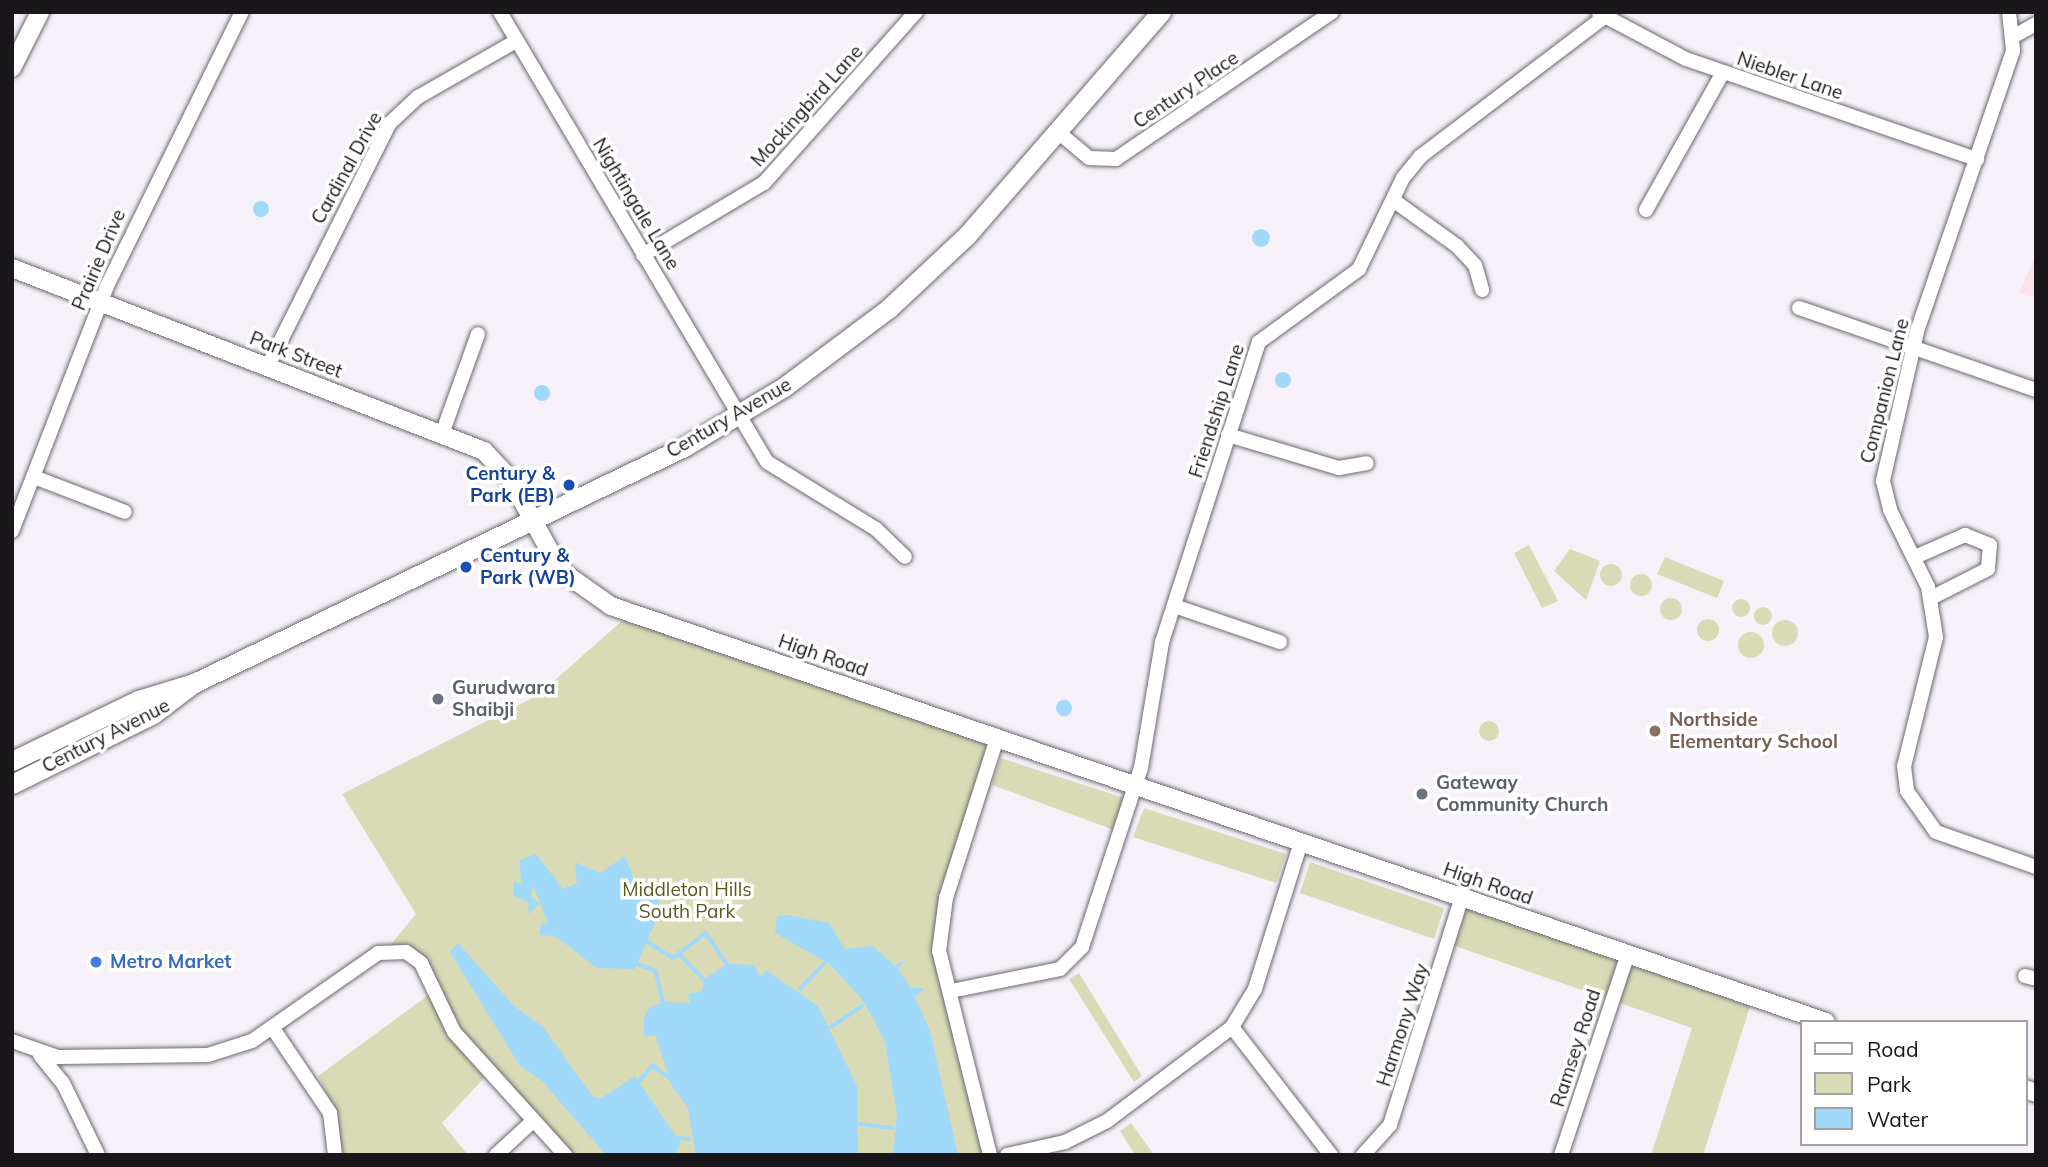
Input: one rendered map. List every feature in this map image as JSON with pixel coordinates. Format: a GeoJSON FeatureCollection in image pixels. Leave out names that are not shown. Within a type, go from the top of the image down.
{"type":"FeatureCollection","features":[{"type":"Feature","properties":{"kind":"main road","name":"Century Avenue"},"geometry":{"type":"LineString","coordinates":[[12,761],[138,701],[194,683],[533,520],[739,416],[888,309],[967,235],[1161,12]]}},
{"type":"Feature","properties":{"kind":"main road","name":"Century Avenue"},"geometry":{"type":"LineString","coordinates":[[12,784],[162,710],[194,683]]}},
{"type":"Feature","properties":{"kind":"street"},"geometry":{"type":"LineString","coordinates":[[12,68],[40,12]]}},
{"type":"Feature","properties":{"kind":"street","name":"Prairie Drive"},"geometry":{"type":"LineString","coordinates":[[12,531],[101,303],[242,12]]}},
{"type":"Feature","properties":{"kind":"street","name":"Nightingale Lane"},"geometry":{"type":"LineString","coordinates":[[499,12],[739,416],[783,477],[876,530],[905,557]]}},
{"type":"Feature","properties":{"kind":"street"},"geometry":{"type":"LineString","coordinates":[[894,12],[905,25]]}},
{"type":"Feature","properties":{"kind":"street","name":"Mockingbird Lane"},"geometry":{"type":"LineString","coordinates":[[643,255],[764,183],[916,12]]}},
{"type":"Feature","properties":{"kind":"street","name":"Century Place"},"geometry":{"type":"LineString","coordinates":[[1058,132],[1089,158],[1116,159],[1332,12]]}},
{"type":"Feature","properties":{"kind":"street"},"geometry":{"type":"LineString","coordinates":[[2009,12],[2016,35],[2036,24]]}},
{"type":"Feature","properties":{"kind":"street","name":"Niebler Lane"},"geometry":{"type":"LineString","coordinates":[[1604,14],[1723,72],[1977,159]]}},
{"type":"Feature","properties":{"kind":"street","name":"Friendship Lane"},"geometry":{"type":"LineString","coordinates":[[1136,786],[1174,606],[1259,342],[1359,269],[1393,200],[1421,156],[1604,14]]}},
{"type":"Feature","properties":{"kind":"street","name":"Companion Lane"},"geometry":{"type":"LineString","coordinates":[[2016,35],[1912,349],[1883,481],[1931,598],[1936,637],[1905,757],[1907,791],[1936,832],[2036,867]]}},
{"type":"Feature","properties":{"kind":"street","name":"Cardinal Drive"},"geometry":{"type":"LineString","coordinates":[[268,366],[389,124],[418,97],[516,41]]}},
{"type":"Feature","properties":{"kind":"street"},"geometry":{"type":"LineString","coordinates":[[1646,210],[1723,72]]}},
{"type":"Feature","properties":{"kind":"street"},"geometry":{"type":"LineString","coordinates":[[1393,200],[1457,246],[1475,265],[1482,290]]}},
{"type":"Feature","properties":{"kind":"street","name":"Park Street"},"geometry":{"type":"LineString","coordinates":[[12,268],[442,434],[500,464],[533,520]]}},
{"type":"Feature","properties":{"kind":"street"},"geometry":{"type":"LineString","coordinates":[[1799,308],[2036,390]]}},
{"type":"Feature","properties":{"kind":"street"},"geometry":{"type":"LineString","coordinates":[[442,434],[478,334]]}},
{"type":"Feature","properties":{"kind":"street"},"geometry":{"type":"LineString","coordinates":[[1228,435],[1339,468],[1367,463]]}},
{"type":"Feature","properties":{"kind":"street"},"geometry":{"type":"LineString","coordinates":[[34,478],[125,512]]}},
{"type":"Feature","properties":{"kind":"street","name":"High Road"},"geometry":{"type":"LineString","coordinates":[[533,520],[566,577],[611,606],[1820,1020]]}},
{"type":"Feature","properties":{"kind":"street"},"geometry":{"type":"LineString","coordinates":[[1915,557],[1965,535],[1990,545],[1988,569],[1931,598]]}},
{"type":"Feature","properties":{"kind":"street"},"geometry":{"type":"LineString","coordinates":[[1174,606],[1280,642]]}},
{"type":"Feature","properties":{"kind":"street"},"geometry":{"type":"LineString","coordinates":[[990,1155],[939,951],[946,898],[997,738]]}},
{"type":"Feature","properties":{"kind":"street"},"geometry":{"type":"LineString","coordinates":[[951,991],[1025,979],[1070,961],[1082,947],[1136,786]]}},
{"type":"Feature","properties":{"kind":"street"},"geometry":{"type":"LineString","coordinates":[[1007,1155],[1065,1142],[1107,1121],[1232,1027],[1255,989],[1301,842]]}},
{"type":"Feature","properties":{"kind":"street","name":"Harmony Way"},"geometry":{"type":"LineString","coordinates":[[1363,1155],[1390,1125],[1462,897]]}},
{"type":"Feature","properties":{"kind":"street"},"geometry":{"type":"LineString","coordinates":[[40,1055],[208,1055],[272,1027],[377,953],[406,952],[421,963],[454,1032],[565,1155]]}},
{"type":"Feature","properties":{"kind":"street","name":"Ramsey Road"},"geometry":{"type":"LineString","coordinates":[[1561,1155],[1628,954]]}},
{"type":"Feature","properties":{"kind":"street"},"geometry":{"type":"LineString","coordinates":[[272,1027],[330,1113],[335,1155]]}},
{"type":"Feature","properties":{"kind":"street"},"geometry":{"type":"LineString","coordinates":[[1232,1027],[1331,1155]]}},
{"type":"Feature","properties":{"kind":"street"},"geometry":{"type":"LineString","coordinates":[[12,1041],[40,1055],[63,1083],[97,1155]]}},
{"type":"Feature","properties":{"kind":"street"},"geometry":{"type":"LineString","coordinates":[[496,1155],[533,1121]]}},
{"type":"Feature","properties":{"kind":"shaded area"},"geometry":{"type":"Polygon","coordinates":[[[2036,255],[2036,298],[2019,293],[2036,255]]]}},
{"type":"Feature","properties":{"kind":"green space"},"geometry":{"type":"Polygon","coordinates":[[[1529,545],[1558,601],[1542,608],[1514,553],[1529,545]]]}},
{"type":"Feature","properties":{"kind":"green space"},"geometry":{"type":"Polygon","coordinates":[[[1570,549],[1600,561],[1586,600],[1554,571],[1570,549]]]}},
{"type":"Feature","properties":{"kind":"green space"},"geometry":{"type":"Polygon","coordinates":[[[1665,557],[1724,581],[1717,598],[1657,574],[1665,557]]]}},
{"type":"Feature","properties":{"kind":"green space"},"geometry":{"type":"Polygon","coordinates":[[[1611,564],[1619,567],[1622,575],[1619,583],[1611,586],[1603,583],[1600,575],[1603,567],[1611,564]]]}},
{"type":"Feature","properties":{"kind":"green space"},"geometry":{"type":"Polygon","coordinates":[[[1641,574],[1649,577],[1652,585],[1649,593],[1641,596],[1633,593],[1630,585],[1633,577],[1641,574]]]}},
{"type":"Feature","properties":{"kind":"green space"},"geometry":{"type":"Polygon","coordinates":[[[1671,598],[1679,601],[1682,609],[1679,617],[1671,620],[1663,617],[1660,609],[1663,601],[1671,598]]]}},
{"type":"Feature","properties":{"kind":"green space"},"geometry":{"type":"Polygon","coordinates":[[[1737,599],[1745,599],[1750,608],[1748,615],[1737,617],[1732,612],[1732,604],[1737,599]]]}},
{"type":"Feature","properties":{"kind":"green space"},"geometry":{"type":"Polygon","coordinates":[[[1759,607],[1767,607],[1772,616],[1770,623],[1759,625],[1754,620],[1754,612],[1759,607]]]}},
{"type":"Feature","properties":{"kind":"green space","name":"Middleton Hills South Park"},"geometry":{"type":"Polygon","coordinates":[[[631,613],[997,738],[939,951],[990,1155],[565,1155],[488,1074],[442,1123],[468,1155],[341,1155],[338,1115],[318,1076],[434,991],[421,963],[387,949],[416,914],[342,794],[538,695],[631,613]]]}},
{"type":"Feature","properties":{"kind":"green space"},"geometry":{"type":"Polygon","coordinates":[[[1708,619],[1716,622],[1719,630],[1716,638],[1708,641],[1700,638],[1697,630],[1700,622],[1708,619]]]}},
{"type":"Feature","properties":{"kind":"green space"},"geometry":{"type":"Polygon","coordinates":[[[1785,620],[1794,624],[1798,633],[1794,642],[1785,646],[1776,642],[1772,633],[1776,624],[1785,620]]]}},
{"type":"Feature","properties":{"kind":"green space"},"geometry":{"type":"Polygon","coordinates":[[[1751,632],[1760,636],[1764,645],[1760,654],[1751,658],[1742,654],[1738,645],[1742,636],[1751,632]]]}},
{"type":"Feature","properties":{"kind":"green space"},"geometry":{"type":"Polygon","coordinates":[[[1489,721],[1496,724],[1499,731],[1496,738],[1489,741],[1482,738],[1479,731],[1482,724],[1489,721]]]}},
{"type":"Feature","properties":{"kind":"green space"},"geometry":{"type":"Polygon","coordinates":[[[1001,758],[1124,798],[1114,830],[992,785],[1001,758]]]}},
{"type":"Feature","properties":{"kind":"green space"},"geometry":{"type":"Polygon","coordinates":[[[1144,808],[1286,854],[1276,883],[1133,837],[1144,808]]]}},
{"type":"Feature","properties":{"kind":"green space"},"geometry":{"type":"Polygon","coordinates":[[[1310,862],[1444,908],[1434,939],[1300,893],[1310,862]]]}},
{"type":"Feature","properties":{"kind":"green space"},"geometry":{"type":"Polygon","coordinates":[[[1462,897],[1753,997],[1703,1155],[1651,1155],[1692,1028],[1449,944],[1462,897]]]}},
{"type":"Feature","properties":{"kind":"green space"},"geometry":{"type":"Polygon","coordinates":[[[1079,973],[1142,1076],[1134,1082],[1069,979],[1079,973]]]}},
{"type":"Feature","properties":{"kind":"green space"},"geometry":{"type":"Polygon","coordinates":[[[1131,1123],[1154,1155],[1135,1155],[1120,1131],[1131,1123]]]}},
{"type":"Feature","properties":{"kind":"water"},"geometry":{"type":"Polygon","coordinates":[[[258,201],[264,201],[269,209],[267,215],[258,217],[253,212],[253,206],[258,201]]]}},
{"type":"Feature","properties":{"kind":"water"},"geometry":{"type":"Polygon","coordinates":[[[1261,229],[1267,232],[1270,238],[1267,244],[1261,247],[1255,244],[1252,238],[1255,232],[1261,229]]]}},
{"type":"Feature","properties":{"kind":"water"},"geometry":{"type":"Polygon","coordinates":[[[1280,372],[1286,372],[1291,380],[1289,386],[1280,388],[1275,383],[1275,377],[1280,372]]]}},
{"type":"Feature","properties":{"kind":"water"},"geometry":{"type":"Polygon","coordinates":[[[539,385],[545,385],[550,393],[548,399],[539,401],[534,396],[534,390],[539,385]]]}},
{"type":"Feature","properties":{"kind":"water"},"geometry":{"type":"Polygon","coordinates":[[[1061,700],[1067,700],[1072,708],[1070,714],[1061,716],[1056,711],[1056,705],[1061,700]]]}},
{"type":"Feature","properties":{"kind":"water"},"geometry":{"type":"Polygon","coordinates":[[[536,854],[563,889],[577,883],[575,862],[600,873],[625,856],[637,888],[659,889],[659,913],[635,969],[597,968],[555,936],[539,935],[541,924],[548,923],[533,885],[531,897],[540,904],[528,914],[529,903],[513,895],[514,882],[521,884],[520,860],[536,854]]]}},
{"type":"Feature","properties":{"kind":"water"},"geometry":{"type":"Polygon","coordinates":[[[788,915],[829,923],[845,949],[873,946],[895,966],[906,959],[898,969],[911,988],[924,988],[915,997],[930,1031],[958,1155],[893,1155],[897,1115],[885,1042],[864,1002],[831,965],[775,933],[777,916],[788,915]]]}},
{"type":"Feature","properties":{"kind":"water"},"geometry":{"type":"Polygon","coordinates":[[[458,943],[514,1006],[543,1027],[593,1097],[600,1099],[635,1076],[681,1144],[674,1155],[606,1155],[543,1082],[520,1066],[450,952],[458,943]]]}},
{"type":"Feature","properties":{"kind":"water"},"geometry":{"type":"Polygon","coordinates":[[[727,964],[754,965],[760,976],[767,971],[818,1006],[857,1086],[858,1155],[696,1155],[688,1108],[672,1086],[656,1036],[644,1035],[644,1018],[649,1008],[663,1002],[690,1003],[688,994],[702,991],[704,979],[727,964]]]}},
{"type":"Feature","properties":{"kind":"waterway"},"geometry":{"type":"LineString","coordinates":[[645,940],[673,958],[706,933],[727,964]]}},
{"type":"Feature","properties":{"kind":"waterway"},"geometry":{"type":"LineString","coordinates":[[679,954],[704,979]]}},
{"type":"Feature","properties":{"kind":"waterway"},"geometry":{"type":"LineString","coordinates":[[800,989],[826,962]]}},
{"type":"Feature","properties":{"kind":"waterway"},"geometry":{"type":"LineString","coordinates":[[637,964],[656,971],[663,1002]]}},
{"type":"Feature","properties":{"kind":"waterway"},"geometry":{"type":"LineString","coordinates":[[831,1027],[862,1006]]}},
{"type":"Feature","properties":{"kind":"waterway"},"geometry":{"type":"LineString","coordinates":[[639,1081],[653,1066],[670,1078]]}},
{"type":"Feature","properties":{"kind":"waterway"},"geometry":{"type":"LineString","coordinates":[[860,1124],[893,1128]]}},
{"type":"Feature","properties":{"kind":"waterway"},"geometry":{"type":"LineString","coordinates":[[677,1138],[689,1139]]}},
{"type":"Feature","properties":{"kind":"place","name":"Century & Park (EB)"},"geometry":{"type":"Point","coordinates":[569,485]}},
{"type":"Feature","properties":{"kind":"place","name":"Century & Park (WB)"},"geometry":{"type":"Point","coordinates":[466,567]}},
{"type":"Feature","properties":{"kind":"place","name":"Gurudwara Shaibji"},"geometry":{"type":"Point","coordinates":[438,699]}},
{"type":"Feature","properties":{"kind":"place","name":"Northside Elementary School"},"geometry":{"type":"Point","coordinates":[1655,731]}},
{"type":"Feature","properties":{"kind":"place","name":"Gateway Community Church"},"geometry":{"type":"Point","coordinates":[1422,794]}},
{"type":"Feature","properties":{"kind":"place","name":"Metro Market"},"geometry":{"type":"Point","coordinates":[96,962]}}]}
